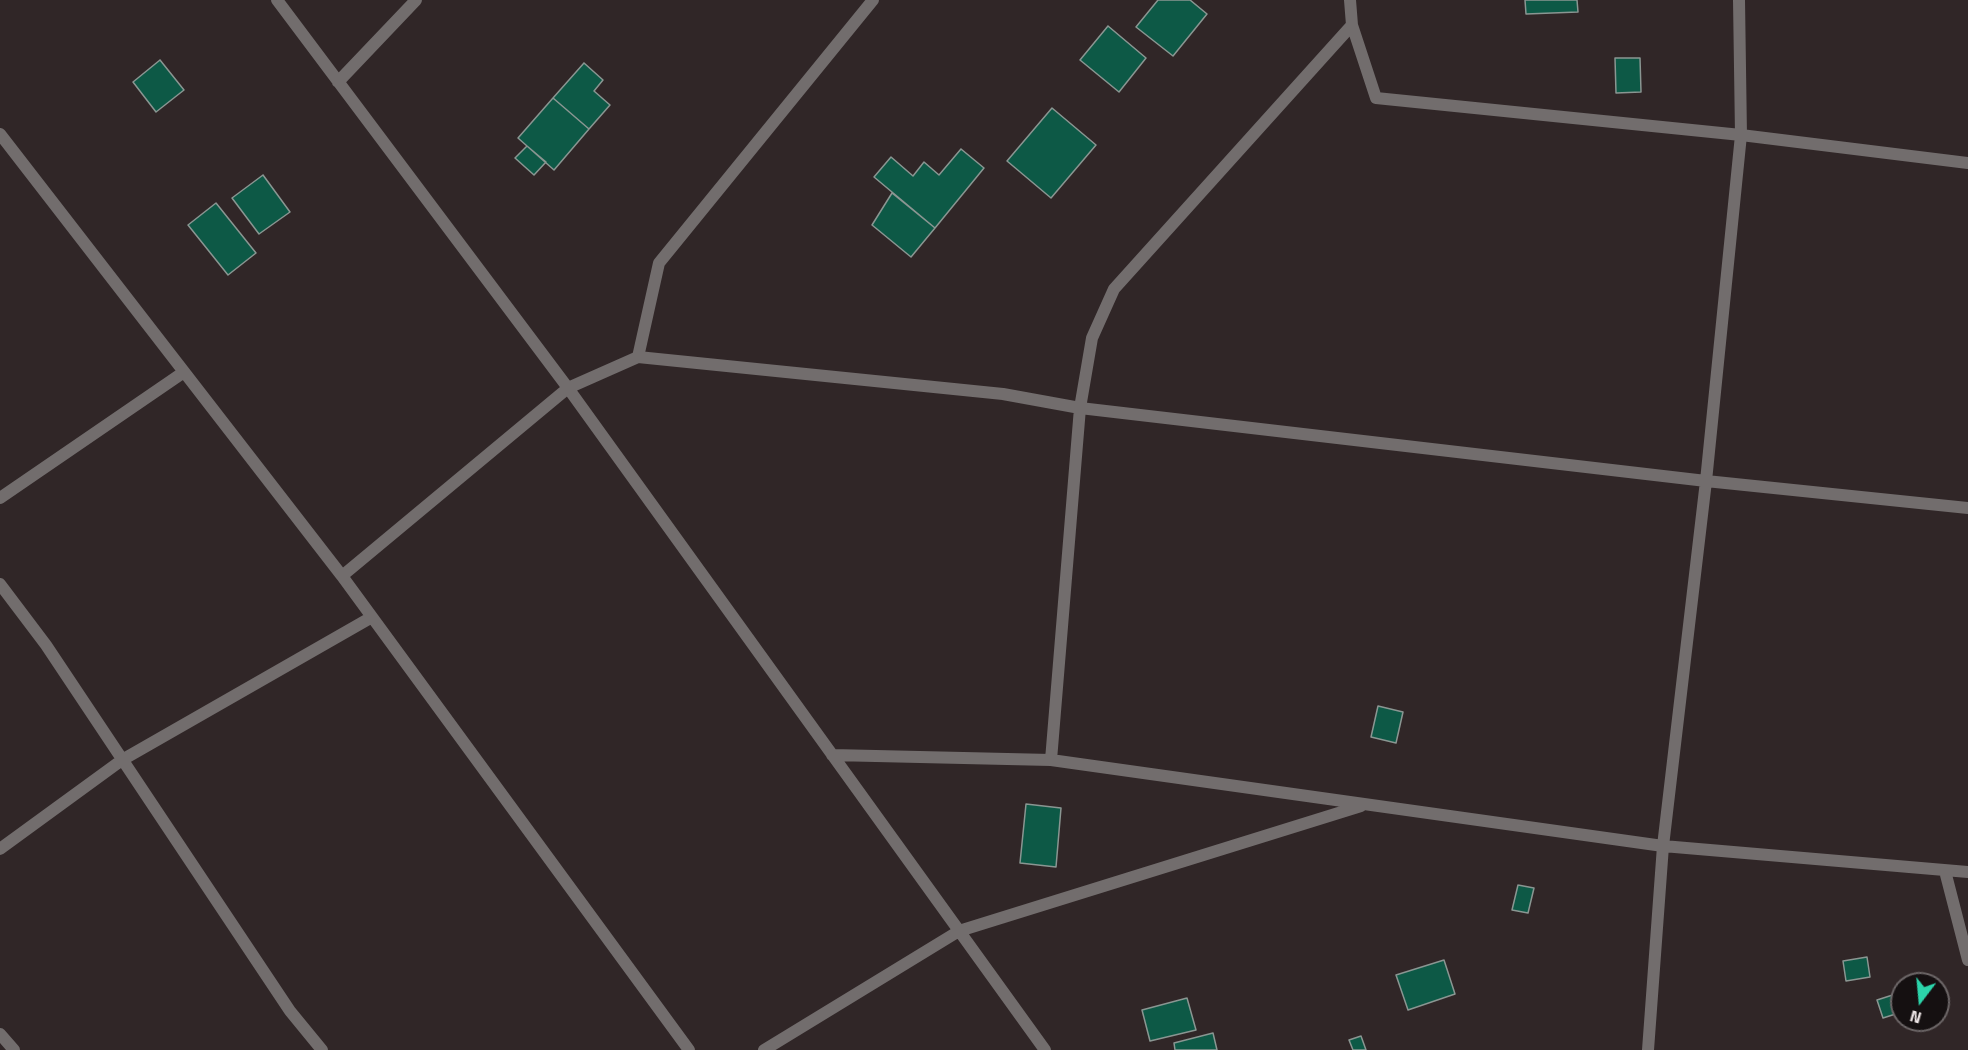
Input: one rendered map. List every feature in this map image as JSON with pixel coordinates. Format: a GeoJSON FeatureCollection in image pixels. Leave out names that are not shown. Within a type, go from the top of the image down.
{"type":"FeatureCollection","features":[{"type":"Feature","properties":{"kind":"street"},"geometry":{"type":"LineString","coordinates":[[277,0],[568,388],[1045,1050]]}},
{"type":"Feature","properties":{"kind":"street"},"geometry":{"type":"LineString","coordinates":[[338,82],[416,0]]}},
{"type":"Feature","properties":{"kind":"street"},"geometry":{"type":"LineString","coordinates":[[638,357],[659,262],[873,0]]}},
{"type":"Feature","properties":{"kind":"street"},"geometry":{"type":"LineString","coordinates":[[1350,0],[1352,25],[1376,98],[1741,135],[1968,163]]}},
{"type":"Feature","properties":{"kind":"street"},"geometry":{"type":"LineString","coordinates":[[1648,1050],[1663,846],[1706,481],[1741,135],[1739,0]]}},
{"type":"Feature","properties":{"kind":"street"},"geometry":{"type":"LineString","coordinates":[[1051,760],[1080,408],[1092,338],[1114,289],[1352,25]]}},
{"type":"Feature","properties":{"kind":"street"},"geometry":{"type":"LineString","coordinates":[[0,134],[342,576],[689,1050]]}},
{"type":"Feature","properties":{"kind":"street"},"geometry":{"type":"LineString","coordinates":[[342,576],[568,388],[638,357],[1003,394],[1080,408],[1706,481],[1968,508]]}},
{"type":"Feature","properties":{"kind":"street"},"geometry":{"type":"LineString","coordinates":[[0,498],[184,372]]}},
{"type":"Feature","properties":{"kind":"street"},"geometry":{"type":"LineString","coordinates":[[0,584],[46,645],[290,1011],[322,1050]]}},
{"type":"Feature","properties":{"kind":"street"},"geometry":{"type":"LineString","coordinates":[[0,849],[122,760],[372,617]]}},
{"type":"Feature","properties":{"kind":"street"},"geometry":{"type":"LineString","coordinates":[[832,754],[1051,760],[1663,846],[1968,872]]}},
{"type":"Feature","properties":{"kind":"street"},"geometry":{"type":"LineString","coordinates":[[764,1050],[959,931],[1366,804]]}},
{"type":"Feature","properties":{"kind":"street"},"geometry":{"type":"LineString","coordinates":[[1945,871],[1968,960]]}},
{"type":"Feature","properties":{"kind":"street"},"geometry":{"type":"LineString","coordinates":[[0,1034],[14,1050]]}},
{"type":"Feature","properties":{"kind":"building"},"geometry":{"type":"Polygon","coordinates":[[[1158,0],[1190,0],[1207,14],[1173,56],[1136,27],[1158,0]]]}},
{"type":"Feature","properties":{"kind":"building"},"geometry":{"type":"Polygon","coordinates":[[[1525,0],[1577,0],[1578,12],[1526,14],[1525,0]]]}},
{"type":"Feature","properties":{"kind":"building"},"geometry":{"type":"Polygon","coordinates":[[[1108,26],[1146,58],[1119,92],[1080,60],[1108,26]]]}},
{"type":"Feature","properties":{"kind":"building"},"geometry":{"type":"Polygon","coordinates":[[[1615,58],[1640,58],[1641,92],[1616,93],[1615,58]]]}},
{"type":"Feature","properties":{"kind":"building"},"geometry":{"type":"Polygon","coordinates":[[[160,60],[184,90],[156,112],[133,82],[160,60]]]}},
{"type":"Feature","properties":{"kind":"building"},"geometry":{"type":"Polygon","coordinates":[[[584,63],[603,80],[594,91],[610,105],[589,129],[553,98],[584,63]]]}},
{"type":"Feature","properties":{"kind":"building"},"geometry":{"type":"Polygon","coordinates":[[[553,98],[589,129],[554,170],[518,138],[553,98]]]}},
{"type":"Feature","properties":{"kind":"building"},"geometry":{"type":"Polygon","coordinates":[[[1052,108],[1096,145],[1051,198],[1007,161],[1052,108]]]}},
{"type":"Feature","properties":{"kind":"building"},"geometry":{"type":"Polygon","coordinates":[[[527,146],[546,162],[534,175],[515,158],[527,146]]]}},
{"type":"Feature","properties":{"kind":"building"},"geometry":{"type":"Polygon","coordinates":[[[961,149],[984,168],[935,228],[874,177],[891,157],[913,176],[924,162],[939,175],[961,149]]]}},
{"type":"Feature","properties":{"kind":"building"},"geometry":{"type":"Polygon","coordinates":[[[263,175],[290,212],[259,234],[232,198],[263,175]]]}},
{"type":"Feature","properties":{"kind":"building"},"geometry":{"type":"Polygon","coordinates":[[[892,193],[935,228],[911,257],[872,225],[892,193]]]}},
{"type":"Feature","properties":{"kind":"building"},"geometry":{"type":"Polygon","coordinates":[[[216,203],[256,253],[228,275],[188,225],[216,203]]]}},
{"type":"Feature","properties":{"kind":"building"},"geometry":{"type":"Polygon","coordinates":[[[1378,706],[1403,712],[1396,743],[1371,737],[1378,706]]]}},
{"type":"Feature","properties":{"kind":"building"},"geometry":{"type":"Polygon","coordinates":[[[1026,804],[1061,808],[1056,867],[1020,863],[1026,804]]]}},
{"type":"Feature","properties":{"kind":"building"},"geometry":{"type":"Polygon","coordinates":[[[1518,885],[1534,888],[1528,913],[1512,910],[1518,885]]]}},
{"type":"Feature","properties":{"kind":"building"},"geometry":{"type":"Polygon","coordinates":[[[1867,957],[1870,977],[1846,981],[1843,961],[1867,957]]]}},
{"type":"Feature","properties":{"kind":"building"},"geometry":{"type":"Polygon","coordinates":[[[1444,960],[1455,994],[1408,1010],[1396,975],[1444,960]]]}},
{"type":"Feature","properties":{"kind":"building"},"geometry":{"type":"Polygon","coordinates":[[[1890,996],[1890,1016],[1883,1018],[1877,1000],[1890,996]]]}},
{"type":"Feature","properties":{"kind":"building"},"geometry":{"type":"Polygon","coordinates":[[[1187,998],[1196,1030],[1150,1041],[1142,1010],[1187,998]]]}},
{"type":"Feature","properties":{"kind":"building"},"geometry":{"type":"Polygon","coordinates":[[[1213,1033],[1217,1050],[1175,1050],[1174,1043],[1213,1033]]]}},
{"type":"Feature","properties":{"kind":"building"},"geometry":{"type":"Polygon","coordinates":[[[1361,1036],[1366,1050],[1353,1050],[1349,1040],[1361,1036]]]}}]}
